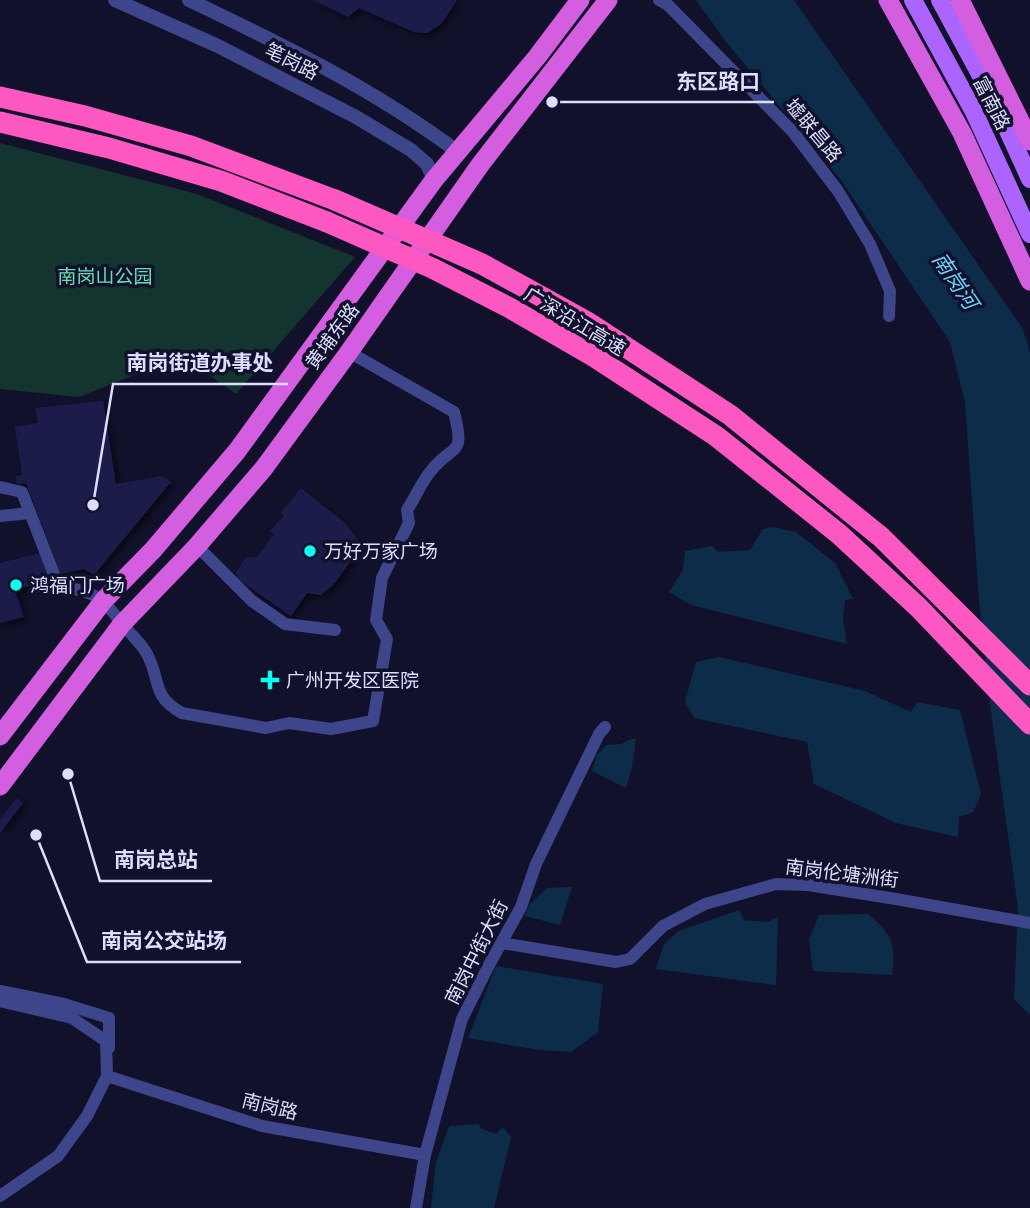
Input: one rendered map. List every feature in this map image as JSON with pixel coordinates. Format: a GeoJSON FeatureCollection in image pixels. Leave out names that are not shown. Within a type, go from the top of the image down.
{"type":"FeatureCollection","features":[{"type":"Feature","properties":{"kind":"highway","name":"黄埔东路"},"geometry":{"type":"LineString","coordinates":[[0,736],[104,600],[153,550],[237,451],[434,180],[537,57],[580,0]]}},
{"type":"Feature","properties":{"kind":"highway","name":"黄埔东路"},"geometry":{"type":"LineString","coordinates":[[0,786],[122,624],[197,546],[264,467],[349,352],[480,165],[608,0]]}},
{"type":"Feature","properties":{"kind":"highway"},"geometry":{"type":"LineString","coordinates":[[888,0],[962,133],[1030,281]]}},
{"type":"Feature","properties":{"kind":"highway"},"geometry":{"type":"LineString","coordinates":[[949,4],[1030,141]]}},
{"type":"Feature","properties":{"kind":"highway","name":"广深沿江高速"},"geometry":{"type":"LineString","coordinates":[[0,97],[85,116],[191,146],[335,200],[482,264],[589,323],[730,415],[881,537],[1030,685]]}},
{"type":"Feature","properties":{"kind":"highway","name":"广深沿江高速"},"geometry":{"type":"LineString","coordinates":[[0,122],[109,148],[221,181],[327,222],[432,268],[510,308],[593,356],[716,436],[839,534],[919,608],[1030,724]]}},
{"type":"Feature","properties":{"kind":"main road","name":"富南路"},"geometry":{"type":"LineString","coordinates":[[913,0],[974,112],[1030,234]]}},
{"type":"Feature","properties":{"kind":"main road","name":"富南路"},"geometry":{"type":"LineString","coordinates":[[949,4],[1030,178]]}},
{"type":"Feature","properties":{"kind":"street","name":"笔岗路"},"geometry":{"type":"LineString","coordinates":[[115,0],[218,46],[356,117],[411,150],[427,164],[434,180]]}},
{"type":"Feature","properties":{"kind":"street","name":"笔岗路"},"geometry":{"type":"LineString","coordinates":[[189,0],[286,46],[366,90],[419,122],[458,152]]}},
{"type":"Feature","properties":{"kind":"street","name":"墟联昌路"},"geometry":{"type":"LineString","coordinates":[[659,0],[668,5],[793,132],[838,191],[870,244],[890,291],[889,316]]}},
{"type":"Feature","properties":{"kind":"street"},"geometry":{"type":"LineString","coordinates":[[0,487],[22,492],[59,587],[80,588],[104,600],[147,653],[161,696],[172,707],[182,713],[266,728],[289,723],[331,729],[373,721],[387,639],[376,620],[382,578],[409,523],[407,510],[431,471],[451,455],[458,444],[460,433],[454,412],[349,352]]}},
{"type":"Feature","properties":{"kind":"street"},"geometry":{"type":"LineString","coordinates":[[0,516],[30,513]]}},
{"type":"Feature","properties":{"kind":"street"},"geometry":{"type":"LineString","coordinates":[[197,546],[251,601],[285,624],[335,629]]}},
{"type":"Feature","properties":{"kind":"street","name":"南岗中街大街"},"geometry":{"type":"LineString","coordinates":[[416,1208],[425,1155],[462,1019],[522,907],[536,864],[599,734],[605,727]]}},
{"type":"Feature","properties":{"kind":"street","name":"南岗伦塘洲街"},"geometry":{"type":"LineString","coordinates":[[502,943],[616,962],[630,959],[663,926],[705,904],[776,884],[808,885],[1030,923]]}},
{"type":"Feature","properties":{"kind":"street"},"geometry":{"type":"LineString","coordinates":[[0,991],[64,1004],[109,1018],[109,1076],[87,1116],[58,1156],[0,1196]]}},
{"type":"Feature","properties":{"kind":"street"},"geometry":{"type":"LineString","coordinates":[[0,1001],[72,1018],[106,1041],[109,1076]]}},
{"type":"Feature","properties":{"kind":"street","name":"南岗路"},"geometry":{"type":"LineString","coordinates":[[109,1076],[262,1126],[425,1155]]}},
{"type":"Feature","properties":{"kind":"green space","name":"南岗山公园"},"geometry":{"type":"Polygon","coordinates":[[[0,143],[197,194],[355,257],[236,394],[182,356],[79,397],[0,389],[0,143]]]}},
{"type":"Feature","properties":{"kind":"water","name":"南岗河"},"geometry":{"type":"Polygon","coordinates":[[[696,0],[794,0],[1023,329],[1030,353],[1030,1015],[1014,999],[1018,908],[992,720],[979,600],[965,402],[950,342],[841,180],[727,43],[696,0]]]}},
{"type":"Feature","properties":{"kind":"water"},"geometry":{"type":"Polygon","coordinates":[[[772,527],[796,532],[835,563],[853,599],[845,600],[843,620],[847,644],[691,605],[669,592],[683,570],[685,551],[712,546],[718,552],[750,550],[763,529],[772,527]]]}},
{"type":"Feature","properties":{"kind":"water"},"geometry":{"type":"Polygon","coordinates":[[[719,657],[865,691],[911,712],[917,702],[960,710],[981,794],[973,812],[959,817],[958,837],[896,823],[814,784],[807,742],[694,718],[685,702],[696,662],[719,657]]]}},
{"type":"Feature","properties":{"kind":"water"},"geometry":{"type":"Polygon","coordinates":[[[636,739],[626,788],[592,771],[597,755],[607,745],[621,744],[636,739]]]}},
{"type":"Feature","properties":{"kind":"water"},"geometry":{"type":"Polygon","coordinates":[[[572,887],[560,925],[525,916],[529,905],[547,888],[572,887]]]}},
{"type":"Feature","properties":{"kind":"water"},"geometry":{"type":"Polygon","coordinates":[[[739,910],[744,920],[767,922],[778,917],[776,985],[656,969],[664,944],[679,931],[739,910]]]}},
{"type":"Feature","properties":{"kind":"water"},"geometry":{"type":"Polygon","coordinates":[[[868,914],[890,940],[893,955],[892,975],[813,971],[809,940],[819,915],[868,914]]]}},
{"type":"Feature","properties":{"kind":"water"},"geometry":{"type":"Polygon","coordinates":[[[496,966],[603,984],[598,1032],[571,1052],[540,1050],[468,1038],[496,966]]]}},
{"type":"Feature","properties":{"kind":"water"},"geometry":{"type":"Polygon","coordinates":[[[478,1124],[482,1129],[496,1134],[503,1127],[511,1137],[494,1208],[431,1208],[436,1162],[449,1126],[478,1124]]]}},
{"type":"Feature","properties":{"kind":"building"},"geometry":{"type":"Polygon","coordinates":[[[313,0],[457,0],[442,23],[428,33],[414,32],[359,8],[348,17],[313,0]]]}},
{"type":"Feature","properties":{"kind":"building"},"geometry":{"type":"Polygon","coordinates":[[[103,401],[116,484],[162,476],[171,482],[94,575],[84,569],[61,574],[26,483],[17,484],[16,476],[22,475],[15,427],[38,423],[35,408],[103,401]]]}},
{"type":"Feature","properties":{"kind":"building","name":"万好万家广场"},"geometry":{"type":"Polygon","coordinates":[[[301,488],[345,523],[362,545],[335,583],[321,595],[307,593],[291,616],[238,579],[236,572],[246,558],[257,557],[274,534],[270,531],[284,516],[281,513],[301,488]]]}},
{"type":"Feature","properties":{"kind":"building","name":"鸿福门广场"},"geometry":{"type":"Polygon","coordinates":[[[41,553],[49,578],[15,591],[24,617],[0,623],[0,563],[41,553]]]}},
{"type":"Feature","properties":{"kind":"building"},"geometry":{"type":"Polygon","coordinates":[[[16,798],[23,803],[0,833],[0,820],[16,798]]]}},
{"type":"Feature","properties":{"kind":"place","name":"东区路口"},"geometry":{"type":"Point","coordinates":[552,102]}},
{"type":"Feature","properties":{"kind":"place","name":"南岗街道办事处"},"geometry":{"type":"Point","coordinates":[93,505]}},
{"type":"Feature","properties":{"kind":"place","name":"万好万家广场"},"geometry":{"type":"Point","coordinates":[310,551]}},
{"type":"Feature","properties":{"kind":"place","name":"鸿福门广场"},"geometry":{"type":"Point","coordinates":[16,585]}},
{"type":"Feature","properties":{"kind":"place","name":"广州开发区医院"},"geometry":{"type":"Point","coordinates":[270,680]}},
{"type":"Feature","properties":{"kind":"place","name":"南岗总站"},"geometry":{"type":"Point","coordinates":[68,774]}},
{"type":"Feature","properties":{"kind":"place","name":"南岗公交站场"},"geometry":{"type":"Point","coordinates":[36,835]}}]}
